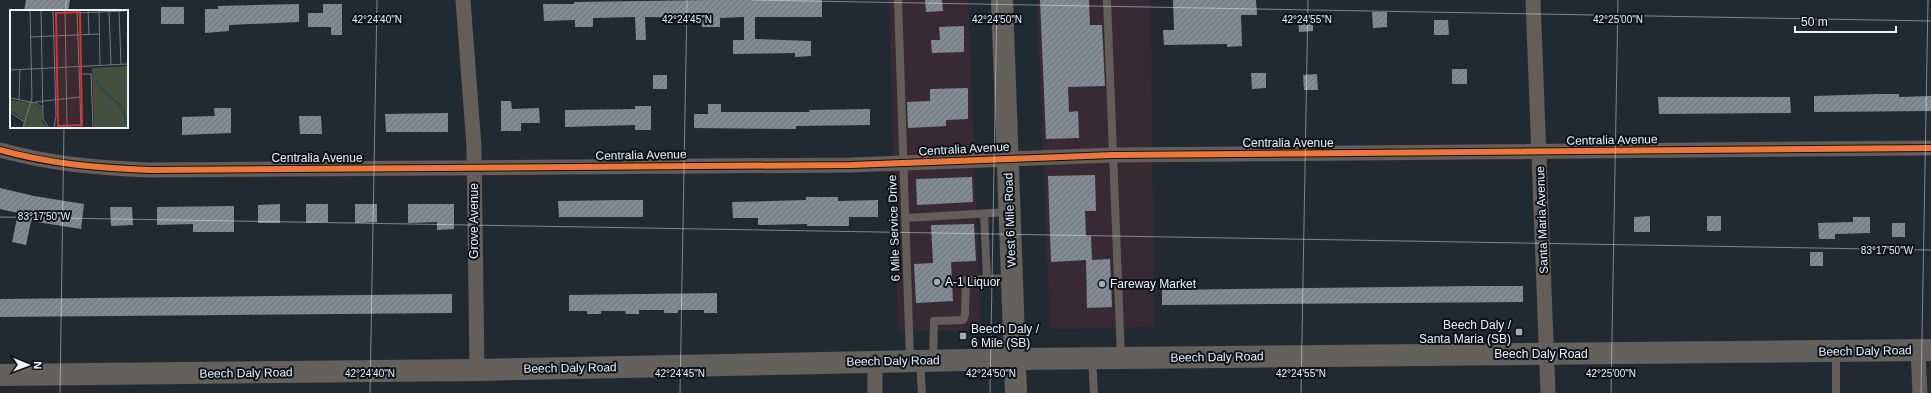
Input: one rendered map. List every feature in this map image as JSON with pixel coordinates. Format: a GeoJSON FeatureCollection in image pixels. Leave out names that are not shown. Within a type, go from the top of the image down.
{"type":"FeatureCollection","features":[{"type":"Feature","properties":{"kind":"main road","name":"West 6 Mile Road"},"geometry":{"type":"LineString","coordinates":[[1002,0],[1016,359],[1016,393]]}},
{"type":"Feature","properties":{"kind":"main road","name":"Beech Daly Road"},"geometry":{"type":"LineString","coordinates":[[0,375],[477,370],[921,360],[1925,350]]}},
{"type":"Feature","properties":{"kind":"street","name":"Grove Avenue"},"geometry":{"type":"LineString","coordinates":[[463,0],[474,168],[477,370]]}},
{"type":"Feature","properties":{"kind":"street","name":"Santa Maria Avenue"},"geometry":{"type":"LineString","coordinates":[[1533,0],[1548,393]]}},
{"type":"Feature","properties":{"kind":"street","name":"Centralia Avenue"},"geometry":{"type":"LineString","coordinates":[[0,150],[24,157],[62,163],[150,170],[851,166],[1008,158],[1113,155],[1931,148]]}},
{"type":"Feature","properties":{"kind":"street"},"geometry":{"type":"LineString","coordinates":[[1920,393],[1925,350]]}},
{"type":"Feature","properties":{"kind":"street"},"geometry":{"type":"LineString","coordinates":[[875,361],[875,393]]}},
{"type":"Feature","properties":{"kind":"lane","name":"6 Mile Service Drive"},"geometry":{"type":"LineString","coordinates":[[898,0],[906,218],[921,360]]}},
{"type":"Feature","properties":{"kind":"lane"},"geometry":{"type":"LineString","coordinates":[[1107,0],[1122,358]]}},
{"type":"Feature","properties":{"kind":"lane"},"geometry":{"type":"LineString","coordinates":[[906,218],[1010,212]]}},
{"type":"Feature","properties":{"kind":"lane"},"geometry":{"type":"LineString","coordinates":[[984,214],[988,279]]}},
{"type":"Feature","properties":{"kind":"lane"},"geometry":{"type":"LineString","coordinates":[[922,393],[921,360],[934,321],[963,320],[965,315],[966,280],[1013,278]]}},
{"type":"Feature","properties":{"kind":"lane"},"geometry":{"type":"LineString","coordinates":[[1836,351],[1836,393]]}},
{"type":"Feature","properties":{"kind":"lane"},"geometry":{"type":"LineString","coordinates":[[1092,358],[1094,393]]}},
{"type":"Feature","properties":{"kind":"shaded area"},"geometry":{"type":"Polygon","coordinates":[[[889,0],[968,0],[981,330],[898,331],[889,0]]]}},
{"type":"Feature","properties":{"kind":"shaded area"},"geometry":{"type":"Polygon","coordinates":[[[1037,0],[1151,0],[1154,327],[1050,329],[1037,0]]]}},
{"type":"Feature","properties":{"kind":"building"},"geometry":{"type":"Polygon","coordinates":[[[26,0],[70,0],[68,10],[24,10],[26,0]]]}},
{"type":"Feature","properties":{"kind":"building"},"geometry":{"type":"Polygon","coordinates":[[[822,0],[822,17],[755,17],[755,39],[811,41],[811,56],[795,57],[795,53],[733,54],[733,40],[744,40],[744,17],[720,18],[720,27],[702,27],[702,18],[645,17],[646,40],[636,40],[635,17],[593,18],[593,27],[575,27],[575,20],[544,21],[543,4],[574,4],[574,2],[822,0]]]}},
{"type":"Feature","properties":{"kind":"building"},"geometry":{"type":"Polygon","coordinates":[[[925,0],[942,0],[943,11],[926,12],[925,0]]]}},
{"type":"Feature","properties":{"kind":"building"},"geometry":{"type":"Polygon","coordinates":[[[1040,0],[1089,0],[1090,25],[1102,25],[1105,86],[1068,87],[1069,112],[1078,111],[1079,138],[1046,139],[1040,0]]]}},
{"type":"Feature","properties":{"kind":"building"},"geometry":{"type":"Polygon","coordinates":[[[1173,0],[1256,0],[1257,15],[1241,15],[1242,46],[1227,47],[1227,44],[1164,45],[1163,30],[1174,30],[1173,0]]]}},
{"type":"Feature","properties":{"kind":"building"},"geometry":{"type":"Polygon","coordinates":[[[299,4],[299,22],[229,25],[229,31],[205,33],[205,9],[218,9],[218,6],[299,4]]]}},
{"type":"Feature","properties":{"kind":"building"},"geometry":{"type":"Polygon","coordinates":[[[323,4],[342,4],[342,35],[331,35],[331,27],[308,27],[308,13],[323,13],[323,4]]]}},
{"type":"Feature","properties":{"kind":"building"},"geometry":{"type":"Polygon","coordinates":[[[161,7],[184,7],[184,24],[161,24],[161,7]]]}},
{"type":"Feature","properties":{"kind":"building"},"geometry":{"type":"Polygon","coordinates":[[[1372,12],[1387,12],[1387,27],[1373,28],[1372,12]]]}},
{"type":"Feature","properties":{"kind":"building"},"geometry":{"type":"Polygon","coordinates":[[[1298,16],[1313,16],[1313,31],[1299,32],[1298,16]]]}},
{"type":"Feature","properties":{"kind":"building"},"geometry":{"type":"Polygon","coordinates":[[[1434,20],[1448,20],[1449,35],[1434,35],[1434,20]]]}},
{"type":"Feature","properties":{"kind":"building"},"geometry":{"type":"Polygon","coordinates":[[[964,26],[964,52],[932,53],[931,40],[940,40],[939,27],[964,26]]]}},
{"type":"Feature","properties":{"kind":"building"},"geometry":{"type":"Polygon","coordinates":[[[1452,69],[1467,69],[1467,84],[1452,84],[1452,69]]]}},
{"type":"Feature","properties":{"kind":"building"},"geometry":{"type":"Polygon","coordinates":[[[1251,73],[1266,73],[1266,88],[1252,89],[1251,73]]]}},
{"type":"Feature","properties":{"kind":"building"},"geometry":{"type":"Polygon","coordinates":[[[1317,74],[1318,90],[1304,90],[1303,75],[1317,74]]]}},
{"type":"Feature","properties":{"kind":"building"},"geometry":{"type":"Polygon","coordinates":[[[653,75],[667,75],[667,89],[653,89],[653,75]]]}},
{"type":"Feature","properties":{"kind":"building"},"geometry":{"type":"Polygon","coordinates":[[[968,88],[968,119],[946,120],[946,126],[908,128],[907,102],[930,101],[930,89],[968,88]]]}},
{"type":"Feature","properties":{"kind":"building"},"geometry":{"type":"Polygon","coordinates":[[[1899,94],[1899,97],[1931,96],[1931,111],[1814,112],[1814,96],[1899,94]]]}},
{"type":"Feature","properties":{"kind":"building"},"geometry":{"type":"Polygon","coordinates":[[[1658,97],[1790,97],[1791,113],[1659,114],[1658,97]]]}},
{"type":"Feature","properties":{"kind":"building"},"geometry":{"type":"Polygon","coordinates":[[[501,101],[511,101],[512,109],[539,108],[540,123],[521,123],[521,131],[501,131],[501,101]]]}},
{"type":"Feature","properties":{"kind":"building"},"geometry":{"type":"Polygon","coordinates":[[[708,104],[721,104],[721,112],[810,112],[809,110],[870,109],[870,125],[796,126],[796,129],[694,128],[694,114],[708,114],[708,104]]]}},
{"type":"Feature","properties":{"kind":"building"},"geometry":{"type":"Polygon","coordinates":[[[635,106],[651,106],[651,130],[635,130],[635,125],[565,127],[565,110],[635,109],[635,106]]]}},
{"type":"Feature","properties":{"kind":"building"},"geometry":{"type":"Polygon","coordinates":[[[214,108],[231,108],[231,133],[182,135],[182,117],[215,116],[214,108]]]}},
{"type":"Feature","properties":{"kind":"building"},"geometry":{"type":"Polygon","coordinates":[[[448,113],[448,132],[386,132],[385,114],[448,113]]]}},
{"type":"Feature","properties":{"kind":"building"},"geometry":{"type":"Polygon","coordinates":[[[299,116],[321,116],[322,134],[300,134],[299,116]]]}},
{"type":"Feature","properties":{"kind":"building"},"geometry":{"type":"Polygon","coordinates":[[[1095,175],[1096,211],[1085,211],[1086,236],[1091,236],[1092,260],[1110,259],[1112,307],[1087,308],[1086,260],[1051,262],[1048,176],[1095,175]]]}},
{"type":"Feature","properties":{"kind":"building"},"geometry":{"type":"Polygon","coordinates":[[[972,177],[973,202],[917,205],[916,179],[972,177]]]}},
{"type":"Feature","properties":{"kind":"building"},"geometry":{"type":"Polygon","coordinates":[[[0,188],[34,196],[84,204],[81,229],[31,221],[26,245],[12,242],[18,213],[0,209],[0,188]]]}},
{"type":"Feature","properties":{"kind":"building"},"geometry":{"type":"Polygon","coordinates":[[[806,197],[838,197],[838,201],[878,200],[878,217],[849,217],[849,226],[807,226],[807,224],[758,225],[758,218],[733,218],[732,202],[806,200],[806,197]]]}},
{"type":"Feature","properties":{"kind":"building"},"geometry":{"type":"Polygon","coordinates":[[[643,200],[643,217],[559,217],[558,201],[643,200]]]}},
{"type":"Feature","properties":{"kind":"building"},"geometry":{"type":"Polygon","coordinates":[[[280,204],[280,223],[258,223],[258,205],[280,204]]]}},
{"type":"Feature","properties":{"kind":"building"},"geometry":{"type":"Polygon","coordinates":[[[306,204],[328,204],[328,222],[306,223],[306,204]]]}},
{"type":"Feature","properties":{"kind":"building"},"geometry":{"type":"Polygon","coordinates":[[[355,204],[377,204],[377,222],[355,223],[355,204]]]}},
{"type":"Feature","properties":{"kind":"building"},"geometry":{"type":"Polygon","coordinates":[[[408,204],[454,204],[454,229],[437,230],[437,222],[408,223],[408,204]]]}},
{"type":"Feature","properties":{"kind":"building"},"geometry":{"type":"Polygon","coordinates":[[[234,206],[234,232],[193,232],[193,224],[157,225],[157,207],[234,206]]]}},
{"type":"Feature","properties":{"kind":"building"},"geometry":{"type":"Polygon","coordinates":[[[110,207],[132,207],[133,225],[111,226],[110,207]]]}},
{"type":"Feature","properties":{"kind":"building"},"geometry":{"type":"Polygon","coordinates":[[[1650,216],[1650,232],[1634,232],[1634,217],[1650,216]]]}},
{"type":"Feature","properties":{"kind":"building"},"geometry":{"type":"Polygon","coordinates":[[[1707,216],[1721,216],[1721,231],[1707,231],[1707,216]]]}},
{"type":"Feature","properties":{"kind":"building"},"geometry":{"type":"Polygon","coordinates":[[[1853,217],[1870,217],[1870,233],[1835,234],[1835,239],[1819,239],[1818,223],[1853,222],[1853,217]]]}},
{"type":"Feature","properties":{"kind":"building"},"geometry":{"type":"Polygon","coordinates":[[[1892,223],[1905,223],[1905,237],[1892,237],[1892,223]]]}},
{"type":"Feature","properties":{"kind":"building"},"geometry":{"type":"Polygon","coordinates":[[[974,224],[976,261],[951,262],[953,301],[916,303],[914,264],[933,263],[931,225],[974,224]]]}},
{"type":"Feature","properties":{"kind":"building"},"geometry":{"type":"Polygon","coordinates":[[[1810,252],[1823,252],[1823,266],[1810,266],[1810,252]]]}},
{"type":"Feature","properties":{"kind":"building"},"geometry":{"type":"Polygon","coordinates":[[[1523,286],[1523,302],[1162,305],[1162,290],[1523,286]]]}},
{"type":"Feature","properties":{"kind":"building"},"geometry":{"type":"Polygon","coordinates":[[[717,293],[717,313],[704,313],[704,310],[678,310],[678,313],[664,313],[664,310],[639,310],[639,314],[626,314],[625,311],[601,311],[601,314],[587,314],[587,311],[569,311],[569,295],[717,293]]]}},
{"type":"Feature","properties":{"kind":"building"},"geometry":{"type":"Polygon","coordinates":[[[452,294],[452,313],[0,317],[0,299],[452,294]]]}},
{"type":"Feature","properties":{"kind":"cycle path"},"geometry":{"type":"LineString","coordinates":[[0,150],[56,162],[112,168],[150,170],[851,165],[1113,155],[1931,148]]}},
{"type":"Feature","properties":{"kind":"place","name":"A-1 Liquor"},"geometry":{"type":"Point","coordinates":[937,282]}},
{"type":"Feature","properties":{"kind":"place","name":"Fareway Market"},"geometry":{"type":"Point","coordinates":[1102,284]}},
{"type":"Feature","properties":{"kind":"place","name":"Beech Daly / Santa Maria (SB)"},"geometry":{"type":"Point","coordinates":[1519,332]}},
{"type":"Feature","properties":{"kind":"place","name":"Beech Daly / 6 Mile (SB)"},"geometry":{"type":"Point","coordinates":[963,336]}}]}
